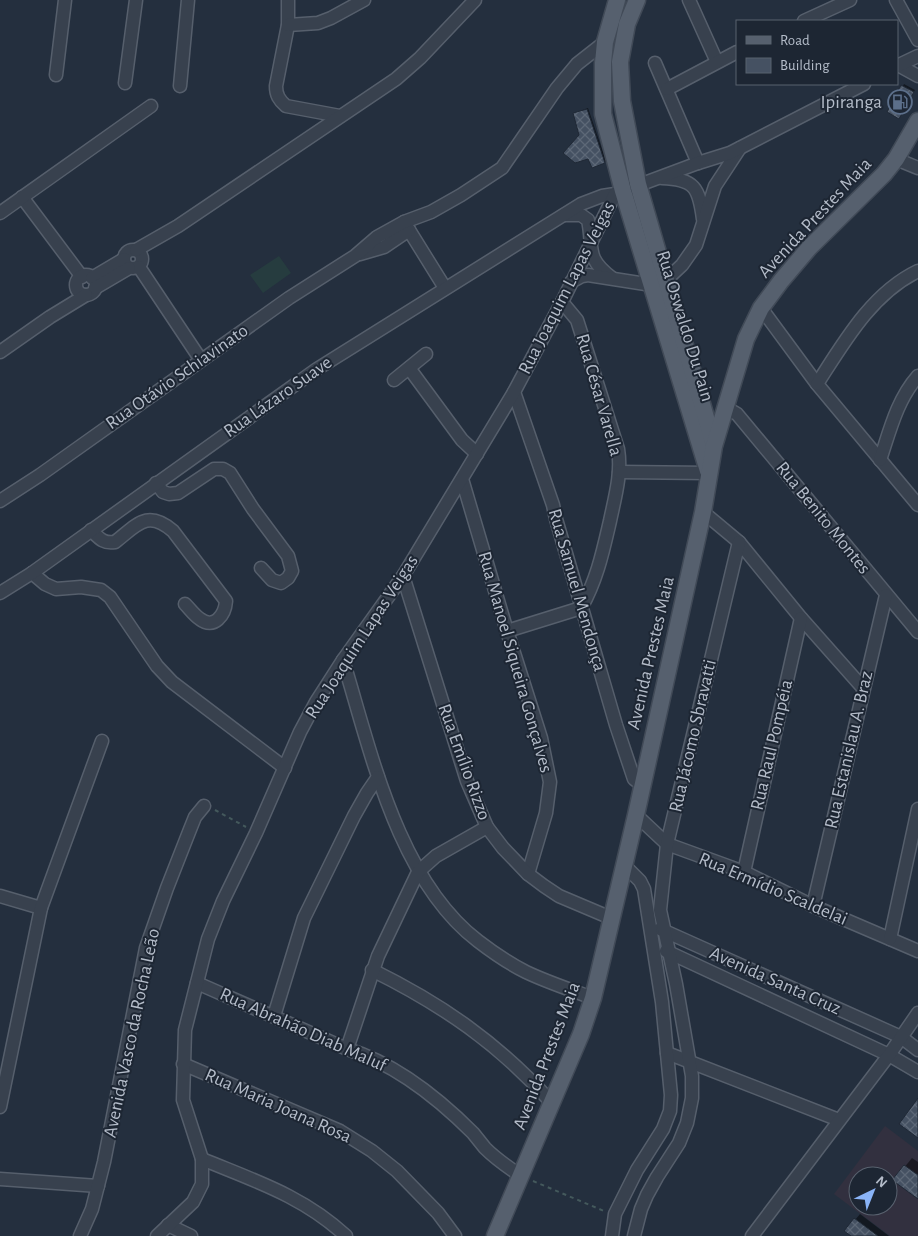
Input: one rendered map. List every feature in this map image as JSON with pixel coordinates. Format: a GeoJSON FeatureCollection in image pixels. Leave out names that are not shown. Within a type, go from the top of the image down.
{"type":"FeatureCollection","features":[{"type":"Feature","properties":{"kind":"main road","name":"Rua Oswaldo Du Pain"},"geometry":{"type":"LineString","coordinates":[[617,0],[605,42],[603,114],[619,193],[659,283],[714,446]]}},
{"type":"Feature","properties":{"kind":"main road","name":"Rua Oswaldo Du Pain"},"geometry":{"type":"LineString","coordinates":[[636,0],[627,24],[620,62],[622,101],[659,283],[709,473]]}},
{"type":"Feature","properties":{"kind":"main road","name":"Avenida Prestes Maia"},"geometry":{"type":"LineString","coordinates":[[495,1236],[581,1034],[593,998],[625,866],[702,512],[714,446],[746,339],[761,308],[804,254],[896,159],[918,121]]}},
{"type":"Feature","properties":{"kind":"street"},"geometry":{"type":"LineString","coordinates":[[56,75],[65,0]]}},
{"type":"Feature","properties":{"kind":"street"},"geometry":{"type":"LineString","coordinates":[[125,83],[136,0]]}},
{"type":"Feature","properties":{"kind":"street"},"geometry":{"type":"LineString","coordinates":[[180,86],[188,0]]}},
{"type":"Feature","properties":{"kind":"street"},"geometry":{"type":"LineString","coordinates":[[288,0],[288,25],[276,94],[286,106],[340,116]]}},
{"type":"Feature","properties":{"kind":"street"},"geometry":{"type":"LineString","coordinates":[[288,25],[318,23],[364,0]]}},
{"type":"Feature","properties":{"kind":"street"},"geometry":{"type":"LineString","coordinates":[[0,352],[50,316],[86,285],[134,261],[178,226],[396,78],[414,63],[475,0]]}},
{"type":"Feature","properties":{"kind":"street"},"geometry":{"type":"LineString","coordinates":[[689,0],[717,62]]}},
{"type":"Feature","properties":{"kind":"street"},"geometry":{"type":"LineString","coordinates":[[806,20],[850,0]]}},
{"type":"Feature","properties":{"kind":"street"},"geometry":{"type":"LineString","coordinates":[[896,0],[918,40]]}},
{"type":"Feature","properties":{"kind":"street","name":"Rua Otávio Schiavinato"},"geometry":{"type":"LineString","coordinates":[[0,501],[40,475],[290,298],[355,256],[377,237],[406,226],[454,199],[502,168],[557,88],[577,64],[605,42]]}},
{"type":"Feature","properties":{"kind":"street"},"geometry":{"type":"LineString","coordinates":[[667,89],[736,52]]}},
{"type":"Feature","properties":{"kind":"street"},"geometry":{"type":"LineString","coordinates":[[898,66],[918,56]]}},
{"type":"Feature","properties":{"kind":"street"},"geometry":{"type":"LineString","coordinates":[[655,63],[698,163]]}},
{"type":"Feature","properties":{"kind":"street"},"geometry":{"type":"LineString","coordinates":[[898,66],[918,76]]}},
{"type":"Feature","properties":{"kind":"street","name":"Rua Lázaro Suave"},"geometry":{"type":"LineString","coordinates":[[0,594],[317,368],[590,199],[619,193],[638,184],[730,153],[740,146],[862,85]]}},
{"type":"Feature","properties":{"kind":"street"},"geometry":{"type":"LineString","coordinates":[[0,213],[151,106]]}},
{"type":"Feature","properties":{"kind":"street"},"geometry":{"type":"LineString","coordinates":[[572,282],[588,275],[659,283],[682,265],[696,245],[715,186],[740,146]]}},
{"type":"Feature","properties":{"kind":"street"},"geometry":{"type":"LineString","coordinates":[[896,159],[918,168]]}},
{"type":"Feature","properties":{"kind":"street"},"geometry":{"type":"LineString","coordinates":[[655,178],[672,178],[691,185],[700,197],[704,224]]}},
{"type":"Feature","properties":{"kind":"street","name":"Rua Joaquim Lapas Veigas"},"geometry":{"type":"LineString","coordinates":[[157,1236],[193,1202],[202,1184],[202,1159],[183,1100],[185,1030],[208,939],[223,901],[316,702],[343,660],[403,576],[514,392],[619,193]]}},
{"type":"Feature","properties":{"kind":"street"},"geometry":{"type":"LineString","coordinates":[[22,197],[86,285]]}},
{"type":"Feature","properties":{"kind":"street"},"geometry":{"type":"LineString","coordinates":[[564,215],[581,215],[588,220],[590,245],[595,260],[599,269],[612,278]]}},
{"type":"Feature","properties":{"kind":"street"},"geometry":{"type":"LineString","coordinates":[[406,226],[445,288]]}},
{"type":"Feature","properties":{"kind":"street"},"geometry":{"type":"LineString","coordinates":[[134,261],[201,360]]}},
{"type":"Feature","properties":{"kind":"street"},"geometry":{"type":"LineString","coordinates":[[817,384],[841,346],[886,292],[918,271]]}},
{"type":"Feature","properties":{"kind":"street","name":"Rua César Varella"},"geometry":{"type":"LineString","coordinates":[[562,302],[577,320],[618,449],[618,486],[598,572],[581,608]]}},
{"type":"Feature","properties":{"kind":"street"},"geometry":{"type":"LineString","coordinates":[[761,308],[817,384],[918,505]]}},
{"type":"Feature","properties":{"kind":"street"},"geometry":{"type":"LineString","coordinates":[[394,380],[426,354]]}},
{"type":"Feature","properties":{"kind":"street"},"geometry":{"type":"LineString","coordinates":[[409,368],[462,440],[477,454]]}},
{"type":"Feature","properties":{"kind":"street"},"geometry":{"type":"LineString","coordinates":[[880,460],[895,413],[906,391],[918,378]]}},
{"type":"Feature","properties":{"kind":"street","name":"Rua Samuel Mendonça"},"geometry":{"type":"LineString","coordinates":[[514,392],[553,504],[581,608],[627,760],[634,779],[642,785]]}},
{"type":"Feature","properties":{"kind":"street","name":"Rua Benito Montes"},"geometry":{"type":"LineString","coordinates":[[725,408],[737,414],[918,632]]}},
{"type":"Feature","properties":{"kind":"street"},"geometry":{"type":"LineString","coordinates":[[156,483],[163,492],[169,494],[178,493],[214,469],[223,469],[230,473],[253,509],[288,556],[292,571],[288,578],[281,582],[272,580],[261,568]]}},
{"type":"Feature","properties":{"kind":"street"},"geometry":{"type":"LineString","coordinates":[[619,472],[709,473]]}},
{"type":"Feature","properties":{"kind":"street","name":"Rua Manoel Siqueira Gonçalves"},"geometry":{"type":"LineString","coordinates":[[462,479],[541,738],[550,782],[546,813],[528,874]]}},
{"type":"Feature","properties":{"kind":"street"},"geometry":{"type":"LineString","coordinates":[[702,512],[722,526],[739,542],[801,618],[863,688]]}},
{"type":"Feature","properties":{"kind":"street"},"geometry":{"type":"LineString","coordinates":[[91,530],[103,542],[110,543],[115,542],[143,521],[162,522],[173,531],[226,601],[226,610],[216,621],[209,623],[201,620],[185,604]]}},
{"type":"Feature","properties":{"kind":"street","name":"Rua Jácomo Sbravatti"},"geometry":{"type":"LineString","coordinates":[[634,1236],[647,1195],[656,1177],[679,1143],[687,1123],[692,1098],[692,1076],[670,952],[660,910],[660,896],[667,844],[739,542]]}},
{"type":"Feature","properties":{"kind":"street"},"geometry":{"type":"LineString","coordinates":[[32,572],[45,584],[56,588],[81,587],[101,590],[110,597],[157,666],[172,682],[285,768]]}},
{"type":"Feature","properties":{"kind":"street","name":"Rua Emílio Rizzo"},"geometry":{"type":"LineString","coordinates":[[403,576],[467,781],[487,827],[503,848],[528,874],[560,896],[611,918]]}},
{"type":"Feature","properties":{"kind":"street","name":"Rua Estanislau A. Braz"},"geometry":{"type":"LineString","coordinates":[[813,906],[886,595]]}},
{"type":"Feature","properties":{"kind":"street"},"geometry":{"type":"LineString","coordinates":[[507,631],[581,608]]}},
{"type":"Feature","properties":{"kind":"street","name":"Rua Raul Pompéia"},"geometry":{"type":"LineString","coordinates":[[744,872],[801,618]]}},
{"type":"Feature","properties":{"kind":"street"},"geometry":{"type":"LineString","coordinates":[[343,660],[378,777],[393,818],[418,872],[445,909],[477,940],[525,972],[593,998]]}},
{"type":"Feature","properties":{"kind":"street"},"geometry":{"type":"LineString","coordinates":[[0,1107],[41,908],[102,741]]}},
{"type":"Feature","properties":{"kind":"street"},"geometry":{"type":"LineString","coordinates":[[274,1016],[304,918],[354,816],[378,777]]}},
{"type":"Feature","properties":{"kind":"street","name":"Avenida Vasco da Rocha Leão"},"geometry":{"type":"LineString","coordinates":[[80,1236],[92,1209],[98,1186],[118,1095],[146,948],[186,838],[196,817],[204,806]]}},
{"type":"Feature","properties":{"kind":"street"},"geometry":{"type":"LineString","coordinates":[[890,939],[918,809]]}},
{"type":"Feature","properties":{"kind":"street","name":"Rua Ermídio Scaldelai"},"geometry":{"type":"LineString","coordinates":[[636,815],[667,844],[744,872],[813,906],[918,951]]}},
{"type":"Feature","properties":{"kind":"street"},"geometry":{"type":"LineString","coordinates":[[347,1049],[372,970],[418,872],[436,856],[487,827]]}},
{"type":"Feature","properties":{"kind":"street"},"geometry":{"type":"LineString","coordinates":[[604,1236],[613,1225],[637,1170],[663,1129],[670,1111],[671,1095],[662,1002],[644,889],[640,881],[625,866]]}},
{"type":"Feature","properties":{"kind":"street"},"geometry":{"type":"LineString","coordinates":[[0,896],[41,908]]}},
{"type":"Feature","properties":{"kind":"street","name":"Avenida Santa Cruz"},"geometry":{"type":"LineString","coordinates":[[649,923],[665,932],[901,1037],[918,1050]]}},
{"type":"Feature","properties":{"kind":"street","name":"Avenida Santa Cruz"},"geometry":{"type":"LineString","coordinates":[[653,944],[889,1055],[918,1072]]}},
{"type":"Feature","properties":{"kind":"street"},"geometry":{"type":"LineString","coordinates":[[372,970],[436,1004],[467,1025],[512,1061],[552,1103]]}},
{"type":"Feature","properties":{"kind":"street","name":"Rua Abrahão Diab Maluf"},"geometry":{"type":"LineString","coordinates":[[196,983],[347,1049],[364,1054],[385,1065],[428,1094],[460,1121],[505,1166],[521,1176]]}},
{"type":"Feature","properties":{"kind":"street"},"geometry":{"type":"LineString","coordinates":[[752,1236],[889,1055],[918,1013]]}},
{"type":"Feature","properties":{"kind":"street"},"geometry":{"type":"LineString","coordinates":[[667,1053],[839,1120]]}},
{"type":"Feature","properties":{"kind":"street","name":"Rua Maria Joana Rosa"},"geometry":{"type":"LineString","coordinates":[[183,1064],[340,1131],[372,1151],[397,1170],[438,1212],[455,1236]]}},
{"type":"Feature","properties":{"kind":"street"},"geometry":{"type":"LineString","coordinates":[[202,1159],[290,1195],[322,1215],[346,1236]]}},
{"type":"Feature","properties":{"kind":"street"},"geometry":{"type":"LineString","coordinates":[[0,1178],[98,1186]]}},
{"type":"Feature","properties":{"kind":"street"},"geometry":{"type":"LineString","coordinates":[[168,1225],[191,1236]]}},
{"type":"Feature","properties":{"kind":"path"},"geometry":{"type":"LineString","coordinates":[[204,806],[228,816],[256,833]]}},
{"type":"Feature","properties":{"kind":"path"},"geometry":{"type":"LineString","coordinates":[[521,1176],[601,1210],[613,1225]]}},
{"type":"Feature","properties":{"kind":"shaded area"},"geometry":{"type":"Polygon","coordinates":[[[885,1126],[918,1151],[918,1236],[890,1236],[863,1216],[898,1216],[898,1166],[855,1166],[885,1126]]]}},
{"type":"Feature","properties":{"kind":"shaded area"},"geometry":{"type":"Polygon","coordinates":[[[848,1175],[848,1204],[834,1194],[848,1175]]]}},
{"type":"Feature","properties":{"kind":"green space"},"geometry":{"type":"Polygon","coordinates":[[[279,256],[291,273],[263,293],[250,275],[279,256]]]}},
{"type":"Feature","properties":{"kind":"building","name":"Ipiranga"},"geometry":{"type":"Polygon","coordinates":[[[901,85],[914,92],[899,119],[887,112],[901,85]]]}},
{"type":"Feature","properties":{"kind":"building"},"geometry":{"type":"Polygon","coordinates":[[[587,109],[605,163],[592,168],[588,159],[575,163],[563,153],[579,135],[573,113],[587,109]]]}},
{"type":"Feature","properties":{"kind":"building"},"geometry":{"type":"Polygon","coordinates":[[[918,1098],[918,1138],[899,1124],[918,1098]]]}},
{"type":"Feature","properties":{"kind":"building"},"geometry":{"type":"Polygon","coordinates":[[[904,1165],[918,1175],[918,1199],[898,1184],[898,1172],[904,1165]]]}},
{"type":"Feature","properties":{"kind":"building"},"geometry":{"type":"Polygon","coordinates":[[[854,1218],[878,1236],[851,1236],[844,1231],[854,1218]]]}},
{"type":"Feature","properties":{"kind":"place","name":"Ipiranga"},"geometry":{"type":"Point","coordinates":[900,102]}}]}
